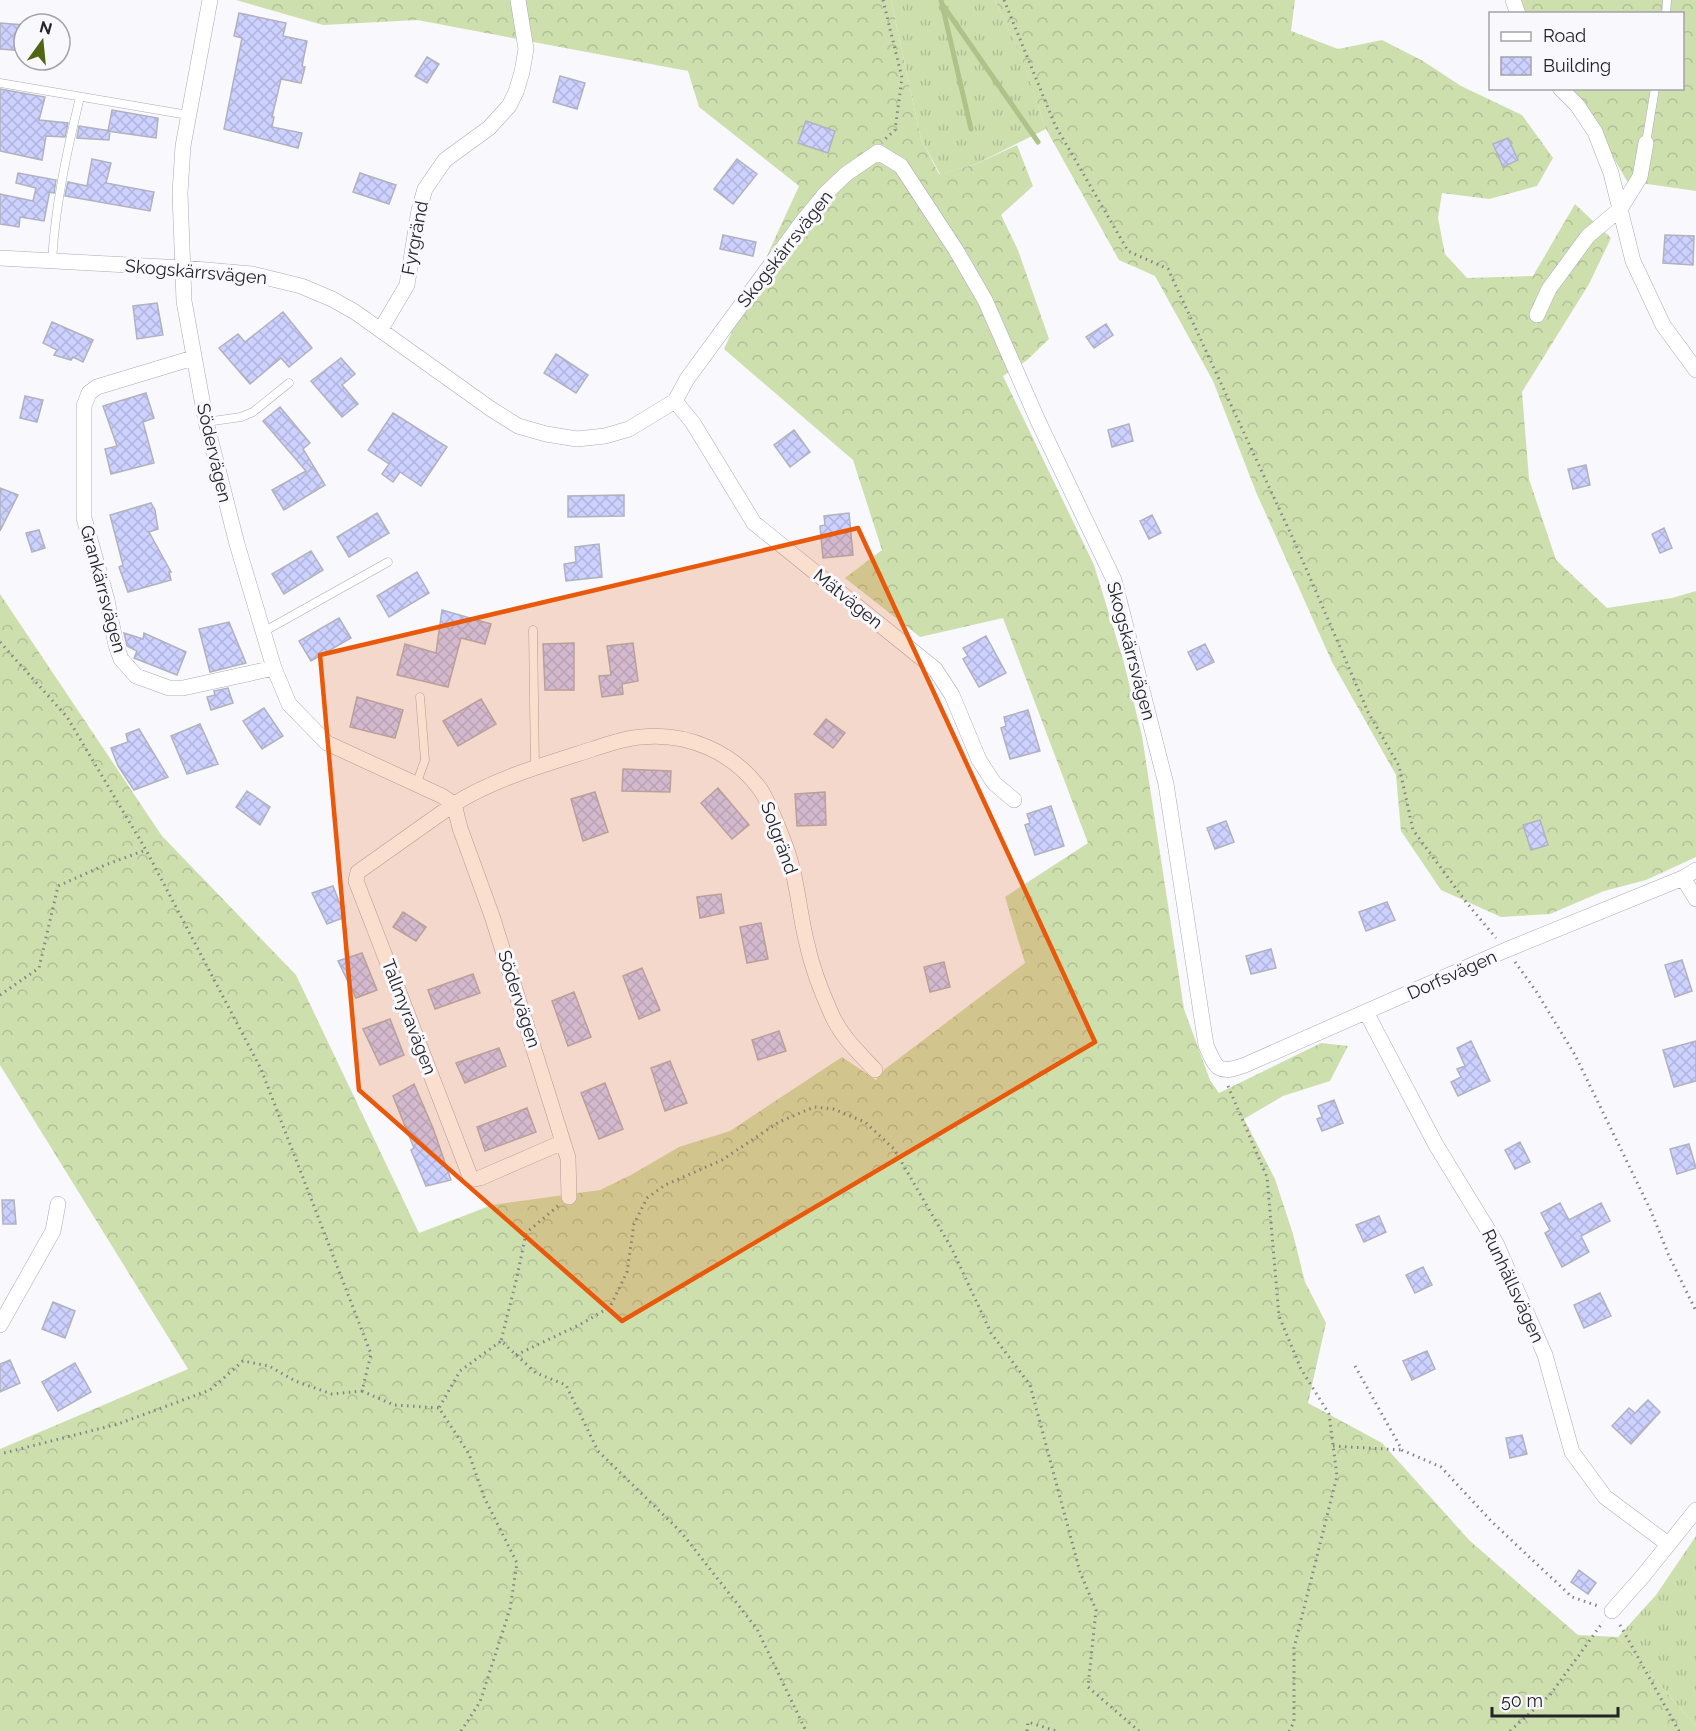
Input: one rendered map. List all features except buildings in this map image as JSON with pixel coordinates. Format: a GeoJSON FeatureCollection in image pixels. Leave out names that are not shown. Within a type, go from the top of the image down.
{"type":"FeatureCollection","features":[{"type":"Feature","properties":{"kind":"street","name":"Södervägen"},"geometry":{"type":"LineString","coordinates":[[210,0],[183,146],[180,193],[183,301],[193,358],[231,525],[274,668],[289,704],[327,743],[442,796],[454,804],[460,828],[492,916],[568,1158],[569,1197]]}},
{"type":"Feature","properties":{"kind":"street","name":"Fyrgränd"},"geometry":{"type":"LineString","coordinates":[[381,328],[407,285],[418,210],[425,189],[445,160],[489,128],[516,93],[526,49],[518,0]]}},
{"type":"Feature","properties":{"kind":"street"},"geometry":{"type":"LineString","coordinates":[[1562,90],[1577,105],[1595,132],[1611,173],[1633,261],[1663,325],[1696,370]]}},
{"type":"Feature","properties":{"kind":"street"},"geometry":{"type":"LineString","coordinates":[[1537,315],[1549,289],[1588,236],[1620,209],[1640,177],[1646,143]]}},
{"type":"Feature","properties":{"kind":"street","name":"Skogskärrsvägen"},"geometry":{"type":"LineString","coordinates":[[0,258],[252,274],[301,286],[332,299],[381,328],[491,409],[518,426],[546,434],[578,439],[605,436],[629,429],[675,401],[687,379],[825,194],[846,174],[878,152],[901,166],[956,250],[985,300],[1039,423],[1114,580],[1166,784],[1206,1045],[1213,1063],[1220,1069]]}},
{"type":"Feature","properties":{"kind":"street","name":"Grankärrsvägen"},"geometry":{"type":"LineString","coordinates":[[193,358],[98,387],[89,393],[84,406],[84,518],[116,645],[121,659],[136,676],[169,688],[183,688],[274,668]]}},
{"type":"Feature","properties":{"kind":"street","name":"Mätvägen"},"geometry":{"type":"LineString","coordinates":[[675,401],[693,423],[754,524],[935,669],[952,695],[979,760],[994,783],[1014,800]]}},
{"type":"Feature","properties":{"kind":"street","name":"Solgränd"},"geometry":{"type":"LineString","coordinates":[[454,804],[476,791],[535,769],[614,743],[640,737],[670,736],[695,741],[723,755],[744,771],[762,790],[790,860],[807,945],[830,1013],[844,1036],[875,1070]]}},
{"type":"Feature","properties":{"kind":"street","name":"Tallmyravägen"},"geometry":{"type":"LineString","coordinates":[[454,804],[358,872],[356,881],[470,1176],[475,1179],[480,1178],[563,1142]]}},
{"type":"Feature","properties":{"kind":"street","name":"Dorfsvägen"},"geometry":{"type":"LineString","coordinates":[[1220,1069],[1230,1070],[1245,1065],[1506,950],[1689,874]]}},
{"type":"Feature","properties":{"kind":"street"},"geometry":{"type":"LineString","coordinates":[[1689,874],[1696,899]]}},
{"type":"Feature","properties":{"kind":"street","name":"Runhällsvägen"},"geometry":{"type":"LineString","coordinates":[[1366,1012],[1436,1145],[1496,1243],[1545,1355],[1572,1452],[1605,1497],[1668,1544]]}},
{"type":"Feature","properties":{"kind":"street"},"geometry":{"type":"LineString","coordinates":[[0,1325],[53,1232],[58,1204]]}},
{"type":"Feature","properties":{"kind":"street"},"geometry":{"type":"LineString","coordinates":[[1612,1611],[1696,1510]]}},
{"type":"Feature","properties":{"kind":"lane"},"geometry":{"type":"LineString","coordinates":[[0,83],[188,115]]}},
{"type":"Feature","properties":{"kind":"lane"},"geometry":{"type":"LineString","coordinates":[[1646,143],[1655,90]]}},
{"type":"Feature","properties":{"kind":"lane"},"geometry":{"type":"LineString","coordinates":[[52,262],[54,231],[80,97]]}},
{"type":"Feature","properties":{"kind":"lane"},"geometry":{"type":"LineString","coordinates":[[207,422],[241,417],[254,412],[289,383]]}},
{"type":"Feature","properties":{"kind":"lane"},"geometry":{"type":"LineString","coordinates":[[264,632],[388,562]]}},
{"type":"Feature","properties":{"kind":"lane"},"geometry":{"type":"LineString","coordinates":[[533,630],[535,769]]}},
{"type":"Feature","properties":{"kind":"lane"},"geometry":{"type":"LineString","coordinates":[[416,785],[425,760],[420,697]]}},
{"type":"Feature","properties":{"kind":"path"},"geometry":{"type":"LineString","coordinates":[[878,152],[878,146],[895,130],[902,78],[884,0]]}},
{"type":"Feature","properties":{"kind":"path"},"geometry":{"type":"LineString","coordinates":[[1004,0],[1055,125],[1128,251],[1168,269],[1295,543],[1368,712],[1399,766],[1413,830],[1536,991],[1575,1055],[1652,1211],[1669,1256],[1696,1311]]}},
{"type":"Feature","properties":{"kind":"path"},"geometry":{"type":"LineString","coordinates":[[0,642],[67,717],[146,850],[261,1069],[370,1354],[362,1391]]}},
{"type":"Feature","properties":{"kind":"path"},"geometry":{"type":"LineString","coordinates":[[0,995],[39,968],[58,886],[146,850]]}},
{"type":"Feature","properties":{"kind":"path"},"geometry":{"type":"LineString","coordinates":[[1220,1069],[1267,1177],[1279,1316],[1301,1369],[1329,1414],[1333,1446],[1336,1476],[1294,1648],[1294,1722],[1289,1731]]}},
{"type":"Feature","properties":{"kind":"path"},"geometry":{"type":"LineString","coordinates":[[516,1355],[581,1324],[610,1307],[627,1272],[634,1224],[646,1198],[665,1185],[722,1160],[779,1122],[814,1107],[833,1109],[865,1122],[894,1149],[952,1249],[991,1333],[1030,1385],[1064,1518],[1080,1572],[1096,1610],[1088,1687],[1138,1731]]}},
{"type":"Feature","properties":{"kind":"path"},"geometry":{"type":"LineString","coordinates":[[439,1408],[460,1371],[501,1341],[526,1233],[569,1197]]}},
{"type":"Feature","properties":{"kind":"path"},"geometry":{"type":"LineString","coordinates":[[501,1341],[536,1373],[566,1385],[598,1451],[681,1532],[757,1629],[806,1731]]}},
{"type":"Feature","properties":{"kind":"path"},"geometry":{"type":"LineString","coordinates":[[0,1454],[118,1424],[210,1390],[243,1361],[269,1366],[296,1381],[332,1394],[362,1391],[394,1405],[439,1408]]}},
{"type":"Feature","properties":{"kind":"path"},"geometry":{"type":"LineString","coordinates":[[1355,1366],[1402,1450]]}},
{"type":"Feature","properties":{"kind":"path"},"geometry":{"type":"LineString","coordinates":[[439,1408],[469,1454],[484,1497],[517,1563],[510,1609],[480,1702],[462,1731]]}},
{"type":"Feature","properties":{"kind":"path"},"geometry":{"type":"LineString","coordinates":[[1333,1446],[1402,1450],[1440,1467],[1492,1522],[1572,1597],[1612,1611],[1678,1731]]}},
{"type":"Feature","properties":{"kind":"path"},"geometry":{"type":"LineString","coordinates":[[1510,1731],[1550,1695],[1612,1611]]}},
{"type":"Feature","properties":{"kind":"path"},"geometry":{"type":"LineString","coordinates":[[1027,1731],[1028,1722],[1056,1731]]}},
{"type":"Feature","properties":{"kind":"highlighted area"},"geometry":{"type":"Polygon","coordinates":[[[858,528],[1095,1042],[622,1321],[359,1090],[320,655],[858,528]]]}},
{"type":"Feature","properties":{"kind":"green space"},"geometry":{"type":"Polygon","coordinates":[[[236,0],[891,0],[921,139],[939,174],[976,164],[1017,145],[1033,186],[1001,215],[1018,250],[1049,339],[1026,361],[1003,376],[1094,565],[1124,663],[1142,736],[1184,1009],[1210,1080],[1219,1093],[1321,1043],[1348,1046],[1330,1081],[1283,1096],[1244,1119],[1275,1179],[1293,1234],[1305,1282],[1326,1323],[1308,1403],[1382,1443],[1469,1540],[1578,1635],[1618,1637],[1696,1726],[1696,1731],[0,1731],[0,1449],[188,1369],[0,1065],[0,594],[162,836],[296,975],[419,1233],[492,1205],[600,1190],[679,1147],[730,1131],[842,1057],[876,1080],[885,1069],[1025,963],[1005,897],[1088,843],[1003,618],[920,637],[845,578],[882,550],[853,460],[724,349],[799,186],[699,107],[688,71],[417,20],[323,25],[236,0]]]}},
{"type":"Feature","properties":{"kind":"green space"},"geometry":{"type":"Polygon","coordinates":[[[891,0],[995,0],[1022,58],[1046,129],[976,164],[940,174],[921,139],[891,0]]]}},
{"type":"Feature","properties":{"kind":"green space"},"geometry":{"type":"Polygon","coordinates":[[[995,0],[1295,0],[1291,31],[1338,49],[1382,40],[1423,61],[1461,86],[1522,115],[1553,158],[1537,186],[1489,199],[1442,193],[1438,218],[1445,254],[1467,278],[1533,276],[1575,204],[1611,238],[1589,284],[1522,392],[1529,479],[1556,560],[1607,608],[1672,598],[1696,591],[1696,857],[1646,880],[1604,891],[1550,914],[1501,917],[1441,890],[1401,831],[1396,775],[1332,662],[1256,492],[1213,381],[1155,276],[1119,260],[1046,129],[1022,59],[995,0]]]}},
{"type":"Feature","properties":{"kind":"green space"},"geometry":{"type":"Polygon","coordinates":[[[1519,0],[1696,0],[1696,191],[1627,181],[1574,90],[1684,90],[1684,12],[1524,12],[1519,0]]]}},
{"type":"Feature","properties":{"kind":"green space"},"geometry":{"type":"Polygon","coordinates":[[[1696,1536],[1696,1726],[1618,1637],[1656,1595],[1696,1536]]]}},
{"type":"Feature","properties":{"kind":"waterway"},"geometry":{"type":"LineString","coordinates":[[941,0],[971,129]]}},
{"type":"Feature","properties":{"kind":"waterway"},"geometry":{"type":"LineString","coordinates":[[942,4],[1038,142]]}}]}
